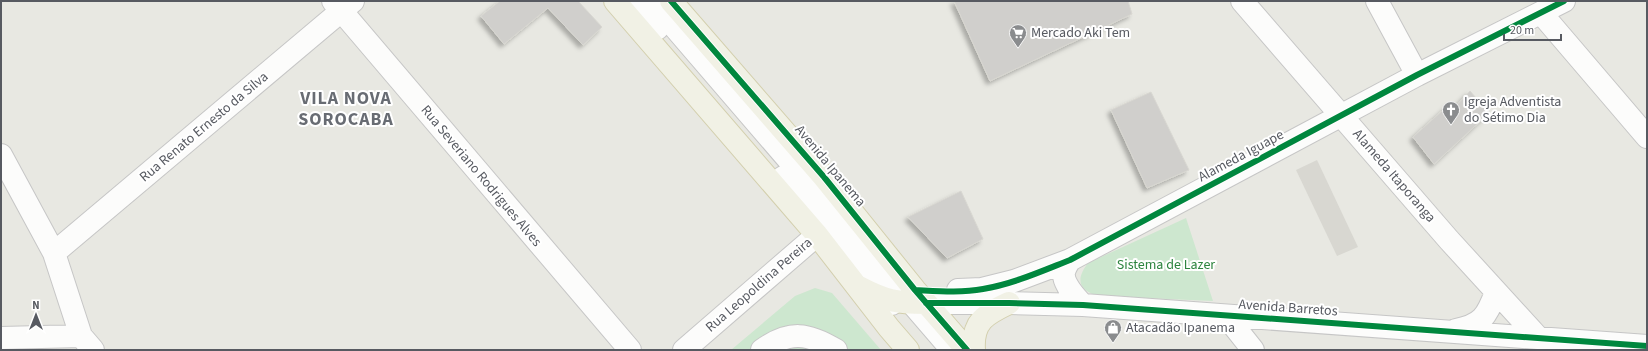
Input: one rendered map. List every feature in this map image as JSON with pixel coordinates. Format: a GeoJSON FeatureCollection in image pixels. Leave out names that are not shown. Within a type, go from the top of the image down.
{"type":"FeatureCollection","features":[{"type":"Feature","properties":{"kind":"main road"},"geometry":{"type":"LineString","coordinates":[[615,1],[817,235],[908,350]]}},
{"type":"Feature","properties":{"kind":"main road","name":"Avenida Ipanema"},"geometry":{"type":"LineString","coordinates":[[671,1],[819,172],[918,299],[967,350]]}},
{"type":"Feature","properties":{"kind":"main road"},"geometry":{"type":"LineString","coordinates":[[855,284],[882,298],[901,303],[918,299]]}},
{"type":"Feature","properties":{"kind":"main road"},"geometry":{"type":"LineString","coordinates":[[974,350],[974,336],[983,318],[987,314],[1009,303]]}},
{"type":"Feature","properties":{"kind":"street"},"geometry":{"type":"LineString","coordinates":[[633,1],[931,350]]}},
{"type":"Feature","properties":{"kind":"street"},"geometry":{"type":"LineString","coordinates":[[652,1],[918,299],[952,350]]}},
{"type":"Feature","properties":{"kind":"street","name":"Alameda Itaporanga"},"geometry":{"type":"LineString","coordinates":[[1242,1],[1449,240],[1544,344]]}},
{"type":"Feature","properties":{"kind":"street"},"geometry":{"type":"LineString","coordinates":[[1377,1],[1417,75]]}},
{"type":"Feature","properties":{"kind":"street","name":"Alameda Iguape"},"geometry":{"type":"LineString","coordinates":[[918,299],[952,291],[982,289],[1014,281],[1070,260],[1343,116],[1417,75],[1564,1]]}},
{"type":"Feature","properties":{"kind":"street","name":"Rua Renato Ernesto da Silva"},"geometry":{"type":"LineString","coordinates":[[54,253],[343,4]]}},
{"type":"Feature","properties":{"kind":"street","name":"Rua Severiano Rodrigues Alves"},"geometry":{"type":"LineString","coordinates":[[343,4],[630,350]]}},
{"type":"Feature","properties":{"kind":"street"},"geometry":{"type":"LineString","coordinates":[[1541,13],[1647,137]]}},
{"type":"Feature","properties":{"kind":"street"},"geometry":{"type":"LineString","coordinates":[[1,155],[54,253],[87,343],[1,338]]}},
{"type":"Feature","properties":{"kind":"street","name":"Rua Leopoldina Pereira"},"geometry":{"type":"LineString","coordinates":[[684,350],[817,235]]}},
{"type":"Feature","properties":{"kind":"street"},"geometry":{"type":"LineString","coordinates":[[1070,260],[1064,272],[1065,281],[1076,298],[1083,305]]}},
{"type":"Feature","properties":{"kind":"street","name":"Avenida Barretos"},"geometry":{"type":"LineString","coordinates":[[1441,332],[1466,328],[1482,320],[1490,308],[1496,292]]}},
{"type":"Feature","properties":{"kind":"street","name":"Avenida Barretos"},"geometry":{"type":"LineString","coordinates":[[918,299],[1083,305],[1441,332],[1544,344],[1583,346],[1647,346]]}},
{"type":"Feature","properties":{"kind":"street"},"geometry":{"type":"LineString","coordinates":[[1226,316],[1254,350]]}},
{"type":"Feature","properties":{"kind":"street"},"geometry":{"type":"LineString","coordinates":[[1254,350],[1254,338],[1257,331],[1268,319]]}},
{"type":"Feature","properties":{"kind":"street"},"geometry":{"type":"LineString","coordinates":[[762,350],[772,343],[797,335],[821,341],[836,350]]}},
{"type":"Feature","properties":{"kind":"shaded area"},"geometry":{"type":"Polygon","coordinates":[[[1317,160],[1358,247],[1337,256],[1296,170],[1317,160]]]}},
{"type":"Feature","properties":{"kind":"green space","name":"Sistema de Lazer"},"geometry":{"type":"Polygon","coordinates":[[[1186,218],[1213,301],[1098,296],[1087,291],[1081,284],[1081,274],[1088,263],[1186,218]]]}},
{"type":"Feature","properties":{"kind":"green space"},"geometry":{"type":"Polygon","coordinates":[[[815,288],[832,293],[881,350],[731,350],[795,296],[815,288]]]}},
{"type":"Feature","properties":{"kind":"building"},"geometry":{"type":"Polygon","coordinates":[[[500,1],[578,1],[602,27],[583,45],[548,8],[504,44],[481,16],[500,1]]]}},
{"type":"Feature","properties":{"kind":"building","name":"Mercado Aki Tem"},"geometry":{"type":"Polygon","coordinates":[[[954,1],[1128,1],[1132,14],[990,81],[954,1]]]}},
{"type":"Feature","properties":{"kind":"building","name":"Igreja Adventista do Sétimo Dia"},"geometry":{"type":"Polygon","coordinates":[[[1470,91],[1489,113],[1434,164],[1413,137],[1451,103],[1454,108],[1470,91]]]}},
{"type":"Feature","properties":{"kind":"building"},"geometry":{"type":"Polygon","coordinates":[[[1151,92],[1189,170],[1147,188],[1111,110],[1151,92]]]}},
{"type":"Feature","properties":{"kind":"building"},"geometry":{"type":"Polygon","coordinates":[[[961,191],[983,239],[947,258],[908,217],[961,191]]]}},
{"type":"Feature","properties":{"kind":"cycle path"},"geometry":{"type":"LineString","coordinates":[[671,1],[824,177],[915,290],[967,350]]}},
{"type":"Feature","properties":{"kind":"cycle path"},"geometry":{"type":"LineString","coordinates":[[915,290],[958,291],[994,287],[1016,281],[1070,260],[1417,75],[1564,1]]}},
{"type":"Feature","properties":{"kind":"cycle path"},"geometry":{"type":"LineString","coordinates":[[926,303],[1083,305],[1647,346]]}},
{"type":"Feature","properties":{"kind":"place","name":"Mercado Aki Tem"},"geometry":{"type":"Point","coordinates":[1018,48]}},
{"type":"Feature","properties":{"kind":"place","name":"Igreja Adventista do Sétimo Dia"},"geometry":{"type":"Point","coordinates":[1451,125]}},
{"type":"Feature","properties":{"kind":"place","name":"Atacadão Ipanema"},"geometry":{"type":"Point","coordinates":[1113,343]}},
{"type":"Feature","properties":{"kind":"district","name":"VILA NOVA SOROCABA"},"geometry":{"type":"Point","coordinates":[346,108]}}]}
